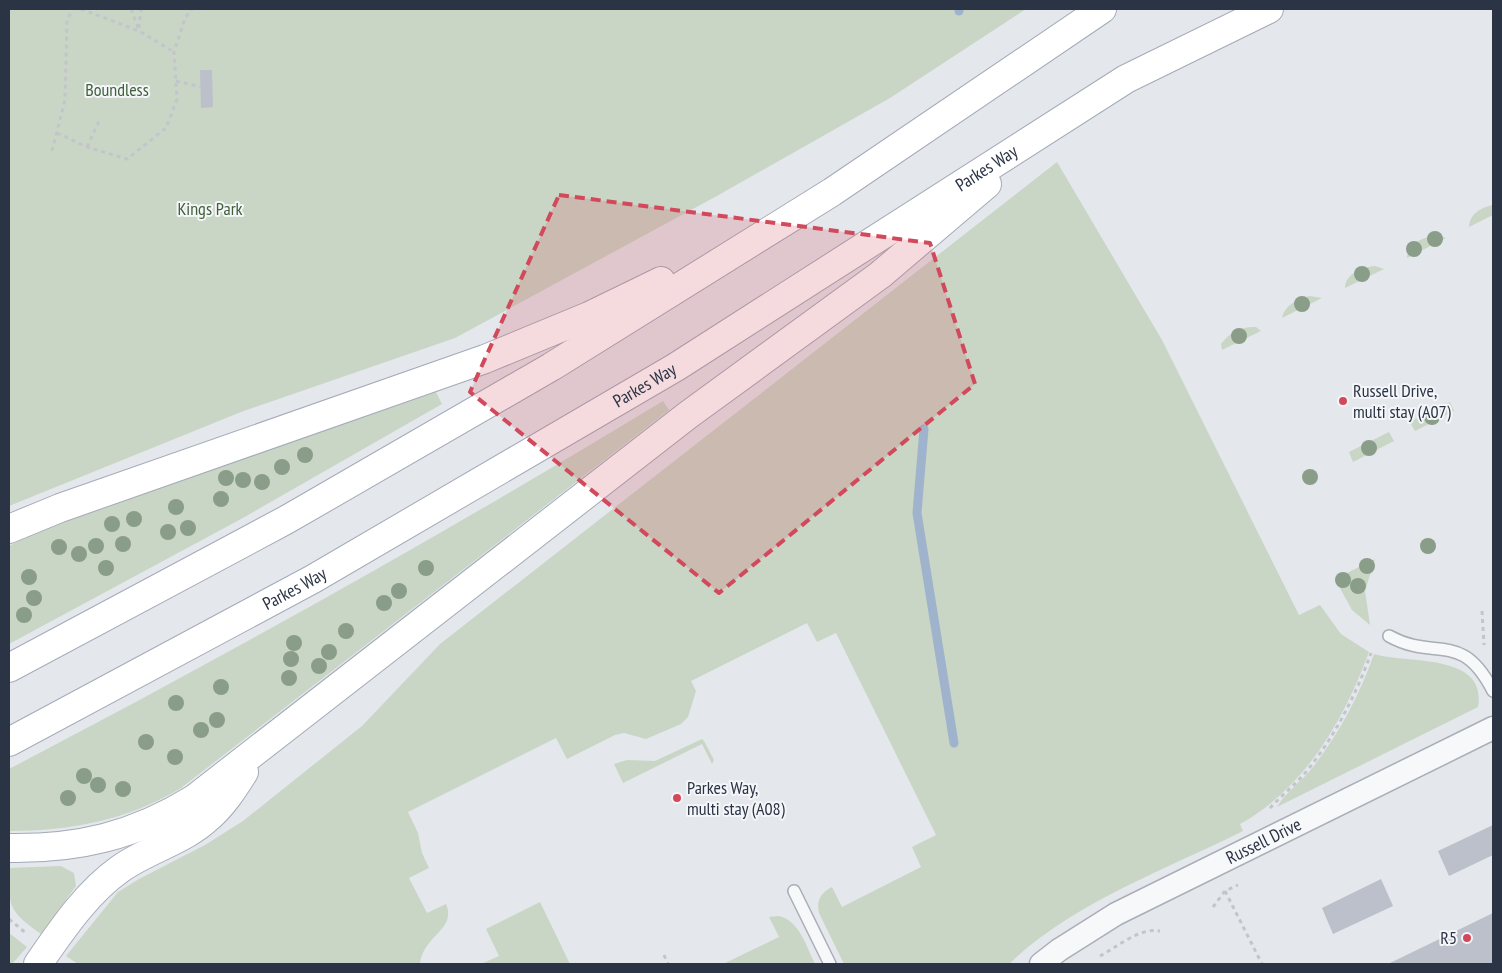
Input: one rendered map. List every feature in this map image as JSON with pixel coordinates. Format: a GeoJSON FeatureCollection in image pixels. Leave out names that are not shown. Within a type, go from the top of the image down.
{"type":"FeatureCollection","features":[{"type":"Feature","properties":{"kind":"main road"},"geometry":{"type":"LineString","coordinates":[[9,668],[286,520],[551,367],[786,220],[1102,9]]}},
{"type":"Feature","properties":{"kind":"main road","name":"Parkes Way"},"geometry":{"type":"LineString","coordinates":[[9,742],[313,579],[667,372],[1126,79],[1269,9]]}},
{"type":"Feature","properties":{"kind":"main road"},"geometry":{"type":"LineString","coordinates":[[9,848],[73,845],[136,829],[194,799],[688,414],[880,275],[1054,125]]}},
{"type":"Feature","properties":{"kind":"main road"},"geometry":{"type":"LineString","coordinates":[[9,534],[20,524],[501,353],[589,316],[786,220]]}},
{"type":"Feature","properties":{"kind":"main road"},"geometry":{"type":"LineString","coordinates":[[38,964],[84,903],[103,883],[130,863],[186,834],[208,818],[224,801],[260,748]]}},
{"type":"Feature","properties":{"kind":"street","name":"Russell Drive"},"geometry":{"type":"LineString","coordinates":[[1041,964],[1059,950],[1116,914],[1493,728]]}},
{"type":"Feature","properties":{"kind":"lane"},"geometry":{"type":"LineString","coordinates":[[1389,636],[1408,644],[1449,650],[1466,656],[1480,668],[1493,691]]}},
{"type":"Feature","properties":{"kind":"lane"},"geometry":{"type":"LineString","coordinates":[[794,891],[830,964]]}},
{"type":"Feature","properties":{"kind":"path"},"geometry":{"type":"LineString","coordinates":[[52,151],[66,100],[67,20],[73,9]]}},
{"type":"Feature","properties":{"kind":"path"},"geometry":{"type":"LineString","coordinates":[[82,9],[139,31],[174,52]]}},
{"type":"Feature","properties":{"kind":"path"},"geometry":{"type":"LineString","coordinates":[[131,9],[139,31]]}},
{"type":"Feature","properties":{"kind":"path"},"geometry":{"type":"LineString","coordinates":[[139,31],[141,9]]}},
{"type":"Feature","properties":{"kind":"path"},"geometry":{"type":"LineString","coordinates":[[58,133],[87,147],[126,159],[166,128],[177,99],[174,52],[185,18],[192,9]]}},
{"type":"Feature","properties":{"kind":"path"},"geometry":{"type":"LineString","coordinates":[[176,81],[201,87]]}},
{"type":"Feature","properties":{"kind":"path"},"geometry":{"type":"LineString","coordinates":[[87,147],[100,118]]}},
{"type":"Feature","properties":{"kind":"path"},"geometry":{"type":"LineString","coordinates":[[1482,611],[1484,641]]}},
{"type":"Feature","properties":{"kind":"path"},"geometry":{"type":"LineString","coordinates":[[1268,812],[1303,775],[1326,746],[1358,688],[1370,653]]}},
{"type":"Feature","properties":{"kind":"path"},"geometry":{"type":"LineString","coordinates":[[1225,891],[1262,964]]}},
{"type":"Feature","properties":{"kind":"path"},"geometry":{"type":"LineString","coordinates":[[9,919],[29,936]]}},
{"type":"Feature","properties":{"kind":"path"},"geometry":{"type":"LineString","coordinates":[[1094,960],[1141,933],[1154,930],[1160,931]]}},
{"type":"Feature","properties":{"kind":"path"},"geometry":{"type":"LineString","coordinates":[[664,955],[668,964]]}},
{"type":"Feature","properties":{"kind":"highlighted area"},"geometry":{"type":"Polygon","coordinates":[[[559,195],[930,243],[975,384],[719,593],[470,392],[559,195]]]}},
{"type":"Feature","properties":{"kind":"green space","name":"Kings Park"},"geometry":{"type":"Polygon","coordinates":[[[9,9],[1026,9],[890,98],[715,197],[455,338],[241,412],[9,506],[9,9]]]}},
{"type":"Feature","properties":{"kind":"green space"},"geometry":{"type":"Polygon","coordinates":[[[1057,162],[1162,340],[1299,615],[1320,605],[1341,634],[1369,652],[1347,702],[1320,750],[1284,792],[1240,824],[1243,831],[1090,905],[1034,942],[1009,964],[844,964],[819,913],[818,904],[822,894],[832,887],[842,907],[921,867],[912,847],[936,835],[836,633],[817,642],[807,623],[691,681],[696,691],[688,717],[681,724],[646,739],[624,733],[615,735],[567,759],[556,738],[408,812],[418,833],[422,853],[429,868],[409,878],[427,913],[446,904],[448,913],[443,927],[422,954],[420,964],[78,964],[66,956],[118,892],[205,845],[243,821],[362,726],[440,644],[1057,162]]]}},
{"type":"Feature","properties":{"kind":"green space"},"geometry":{"type":"Polygon","coordinates":[[[1493,205],[1493,215],[1469,227],[1471,218],[1477,212],[1493,205]]]}},
{"type":"Feature","properties":{"kind":"green space"},"geometry":{"type":"Polygon","coordinates":[[[1437,235],[1446,238],[1407,258],[1413,245],[1422,239],[1437,235]]]}},
{"type":"Feature","properties":{"kind":"green space"},"geometry":{"type":"Polygon","coordinates":[[[1375,266],[1384,269],[1345,288],[1348,279],[1355,272],[1375,266]]]}},
{"type":"Feature","properties":{"kind":"green space"},"geometry":{"type":"Polygon","coordinates":[[[1310,296],[1322,298],[1282,318],[1292,303],[1310,296]]]}},
{"type":"Feature","properties":{"kind":"green space"},"geometry":{"type":"Polygon","coordinates":[[[1256,327],[1261,331],[1222,350],[1221,344],[1232,334],[1240,329],[1256,327]]]}},
{"type":"Feature","properties":{"kind":"green space"},"geometry":{"type":"Polygon","coordinates":[[[436,392],[442,404],[241,519],[9,644],[9,546],[41,530],[81,515],[436,392]]]}},
{"type":"Feature","properties":{"kind":"green space"},"geometry":{"type":"Polygon","coordinates":[[[663,401],[669,410],[181,788],[140,808],[98,822],[55,829],[9,831],[9,769],[175,681],[421,544],[663,401]]]}},
{"type":"Feature","properties":{"kind":"green space"},"geometry":{"type":"Polygon","coordinates":[[[1450,402],[1454,411],[1415,431],[1410,422],[1450,402]]]}},
{"type":"Feature","properties":{"kind":"green space"},"geometry":{"type":"Polygon","coordinates":[[[1389,432],[1394,441],[1353,462],[1349,452],[1389,432]]]}},
{"type":"Feature","properties":{"kind":"green space"},"geometry":{"type":"Polygon","coordinates":[[[1375,559],[1365,591],[1370,625],[1352,610],[1335,579],[1375,559]]]}},
{"type":"Feature","properties":{"kind":"green space"},"geometry":{"type":"Polygon","coordinates":[[[1374,654],[1441,664],[1458,669],[1470,677],[1478,689],[1478,707],[1277,807],[1313,767],[1332,741],[1355,699],[1374,654]]]}},
{"type":"Feature","properties":{"kind":"green space"},"geometry":{"type":"Polygon","coordinates":[[[702,739],[714,760],[712,764],[702,744],[623,783],[614,764],[627,760],[655,761],[702,739]]]}},
{"type":"Feature","properties":{"kind":"green space"},"geometry":{"type":"Polygon","coordinates":[[[61,866],[74,873],[76,886],[41,934],[22,919],[13,907],[9,892],[9,868],[61,866]]]}},
{"type":"Feature","properties":{"kind":"green space"},"geometry":{"type":"Polygon","coordinates":[[[540,902],[570,964],[481,964],[499,956],[486,929],[540,902]]]}},
{"type":"Feature","properties":{"kind":"green space"},"geometry":{"type":"Polygon","coordinates":[[[778,916],[785,918],[797,928],[815,964],[723,964],[779,937],[769,917],[778,916]]]}},
{"type":"Feature","properties":{"kind":"green space"},"geometry":{"type":"Polygon","coordinates":[[[9,933],[27,947],[12,964],[9,964],[9,933]]]}},
{"type":"Feature","properties":{"kind":"building"},"geometry":{"type":"Polygon","coordinates":[[[200,70],[212,70],[213,107],[201,108],[200,70]]]}},
{"type":"Feature","properties":{"kind":"building"},"geometry":{"type":"Polygon","coordinates":[[[1493,825],[1493,855],[1449,876],[1438,851],[1493,825]]]}},
{"type":"Feature","properties":{"kind":"building"},"geometry":{"type":"Polygon","coordinates":[[[1381,879],[1393,906],[1333,934],[1322,908],[1381,879]]]}},
{"type":"Feature","properties":{"kind":"building","name":"R5"},"geometry":{"type":"Polygon","coordinates":[[[1493,913],[1493,964],[1388,964],[1493,913]]]}},
{"type":"Feature","properties":{"kind":"waterway"},"geometry":{"type":"LineString","coordinates":[[924,429],[917,513],[954,743]]}},
{"type":"Feature","properties":{"kind":"place","name":"Russell Drive, multi stay (A07)"},"geometry":{"type":"Point","coordinates":[1343,401]}},
{"type":"Feature","properties":{"kind":"place","name":"Parkes Way, multi stay (A08)"},"geometry":{"type":"Point","coordinates":[677,798]}},
{"type":"Feature","properties":{"kind":"place","name":"R5"},"geometry":{"type":"Point","coordinates":[1467,938]}},
{"type":"Feature","properties":{"kind":"park label","name":"Boundless"},"geometry":{"type":"Point","coordinates":[117,90]}}]}
